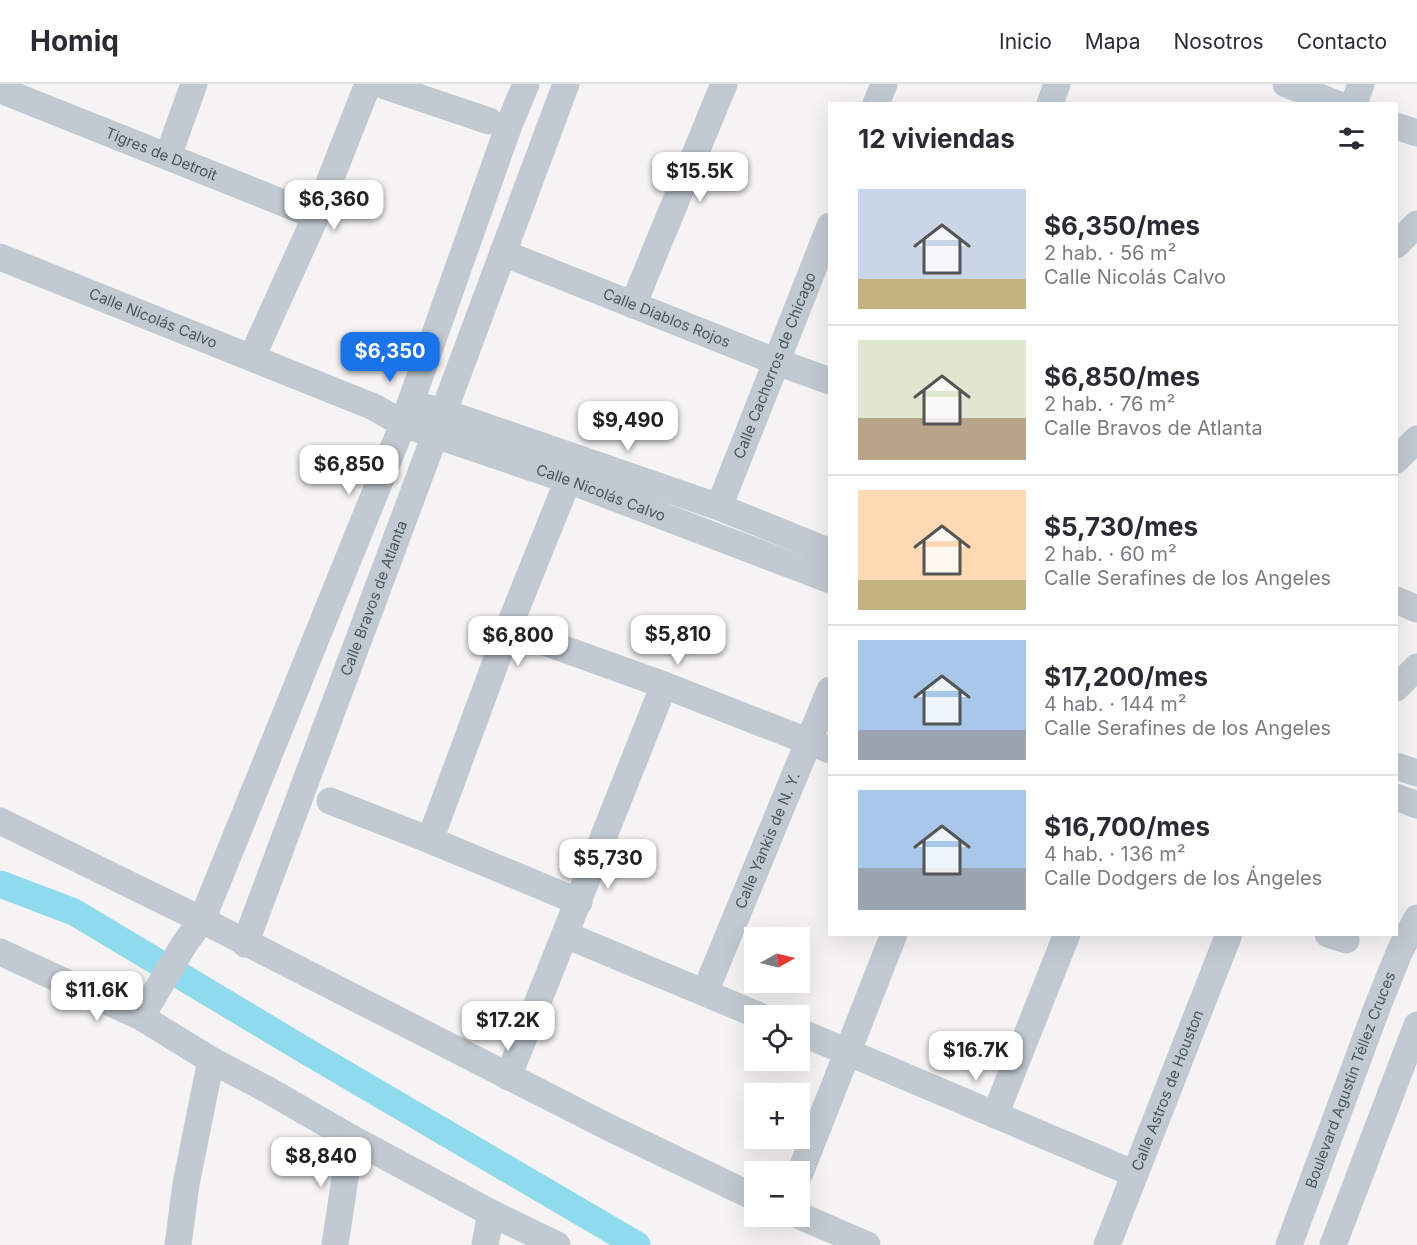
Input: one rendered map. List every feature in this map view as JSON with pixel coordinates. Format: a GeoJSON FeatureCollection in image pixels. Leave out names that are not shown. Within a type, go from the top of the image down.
{"type":"FeatureCollection","features":[{"type":"Feature","properties":{"kind":"street"},"geometry":{"type":"LineString","coordinates":[[168,156],[194,84]]}},
{"type":"Feature","properties":{"kind":"street"},"geometry":{"type":"LineString","coordinates":[[252,357],[316,216],[368,84]]}},
{"type":"Feature","properties":{"kind":"street"},"geometry":{"type":"LineString","coordinates":[[379,84],[489,121]]}},
{"type":"Feature","properties":{"kind":"street"},"geometry":{"type":"LineString","coordinates":[[141,1017],[202,920],[407,414],[509,125],[526,84]]}},
{"type":"Feature","properties":{"kind":"street","name":"Calle Bravos de Atlanta"},"geometry":{"type":"LineString","coordinates":[[245,944],[566,84]]}},
{"type":"Feature","properties":{"kind":"street"},"geometry":{"type":"LineString","coordinates":[[633,305],[724,84]]}},
{"type":"Feature","properties":{"kind":"street"},"geometry":{"type":"LineString","coordinates":[[877,102],[884,84]]}},
{"type":"Feature","properties":{"kind":"street"},"geometry":{"type":"LineString","coordinates":[[1051,102],[1058,84]]}},
{"type":"Feature","properties":{"kind":"street"},"geometry":{"type":"LineString","coordinates":[[1286,84],[1332,102]]}},
{"type":"Feature","properties":{"kind":"street"},"geometry":{"type":"LineString","coordinates":[[1355,102],[1361,84]]}},
{"type":"Feature","properties":{"kind":"street","name":"Tigres de Detroit"},"geometry":{"type":"LineString","coordinates":[[7,97],[168,156],[316,216]]}},
{"type":"Feature","properties":{"kind":"street"},"geometry":{"type":"LineString","coordinates":[[1398,127],[1417,133]]}},
{"type":"Feature","properties":{"kind":"street"},"geometry":{"type":"LineString","coordinates":[[1398,243],[1417,224]]}},
{"type":"Feature","properties":{"kind":"street","name":"Calle Cachorros de Chicago"},"geometry":{"type":"LineString","coordinates":[[719,507],[828,231]]}},
{"type":"Feature","properties":{"kind":"street","name":"Calle Diablos Rojos"},"geometry":{"type":"LineString","coordinates":[[503,252],[828,380]]}},
{"type":"Feature","properties":{"kind":"street","name":"Calle Nicolás Calvo"},"geometry":{"type":"LineString","coordinates":[[0,257],[374,407],[407,414],[719,507],[828,551]]}},
{"type":"Feature","properties":{"kind":"street","name":"Calle Nicolás Calvo"},"geometry":{"type":"LineString","coordinates":[[439,424],[568,480],[828,579]]}},
{"type":"Feature","properties":{"kind":"street"},"geometry":{"type":"LineString","coordinates":[[1398,458],[1417,439]]}},
{"type":"Feature","properties":{"kind":"street"},"geometry":{"type":"LineString","coordinates":[[430,840],[508,629],[568,480]]}},
{"type":"Feature","properties":{"kind":"street"},"geometry":{"type":"LineString","coordinates":[[1398,601],[1417,609]]}},
{"type":"Feature","properties":{"kind":"street"},"geometry":{"type":"LineString","coordinates":[[508,629],[664,685],[819,746]]}},
{"type":"Feature","properties":{"kind":"street"},"geometry":{"type":"LineString","coordinates":[[1398,686],[1417,667]]}},
{"type":"Feature","properties":{"kind":"street"},"geometry":{"type":"LineString","coordinates":[[508,1077],[664,685]]}},
{"type":"Feature","properties":{"kind":"street","name":"Calle Yankis de N. Y."},"geometry":{"type":"LineString","coordinates":[[705,992],[819,746],[828,700]]}},
{"type":"Feature","properties":{"kind":"street"},"geometry":{"type":"LineString","coordinates":[[1398,767],[1417,773]]}},
{"type":"Feature","properties":{"kind":"street"},"geometry":{"type":"LineString","coordinates":[[1398,798],[1417,805]]}},
{"type":"Feature","properties":{"kind":"street"},"geometry":{"type":"LineString","coordinates":[[330,801],[579,902]]}},
{"type":"Feature","properties":{"kind":"street"},"geometry":{"type":"LineString","coordinates":[[0,821],[202,920],[245,944],[610,1128],[744,1192]]}},
{"type":"Feature","properties":{"kind":"street","name":"Boulevard Agustín Téllez Cruces"},"geometry":{"type":"LineString","coordinates":[[1288,1245],[1378,1005],[1417,918]]}},
{"type":"Feature","properties":{"kind":"street"},"geometry":{"type":"LineString","coordinates":[[566,934],[744,1009]]}},
{"type":"Feature","properties":{"kind":"street"},"geometry":{"type":"LineString","coordinates":[[805,1161],[893,936]]}},
{"type":"Feature","properties":{"kind":"street"},"geometry":{"type":"LineString","coordinates":[[995,1115],[1066,936]]}},
{"type":"Feature","properties":{"kind":"street","name":"Calle Astros de Houston"},"geometry":{"type":"LineString","coordinates":[[1107,1245],[1228,936]]}},
{"type":"Feature","properties":{"kind":"street"},"geometry":{"type":"LineString","coordinates":[[0,952],[141,1017],[211,1060],[351,1138],[490,1213],[557,1245]]}},
{"type":"Feature","properties":{"kind":"street"},"geometry":{"type":"LineString","coordinates":[[1333,1245],[1417,1025]]}},
{"type":"Feature","properties":{"kind":"street"},"geometry":{"type":"LineString","coordinates":[[810,1036],[1135,1174]]}},
{"type":"Feature","properties":{"kind":"street"},"geometry":{"type":"LineString","coordinates":[[178,1245],[186,1184],[211,1060]]}},
{"type":"Feature","properties":{"kind":"street"},"geometry":{"type":"LineString","coordinates":[[335,1245],[351,1138]]}},
{"type":"Feature","properties":{"kind":"street"},"geometry":{"type":"LineString","coordinates":[[485,1245],[490,1213]]}},
{"type":"Feature","properties":{"kind":"street"},"geometry":{"type":"LineString","coordinates":[[810,1220],[867,1245]]}},
{"type":"Feature","properties":{"kind":"waterway"},"geometry":{"type":"LineString","coordinates":[[0,884],[74,912],[637,1245]]}}]}
